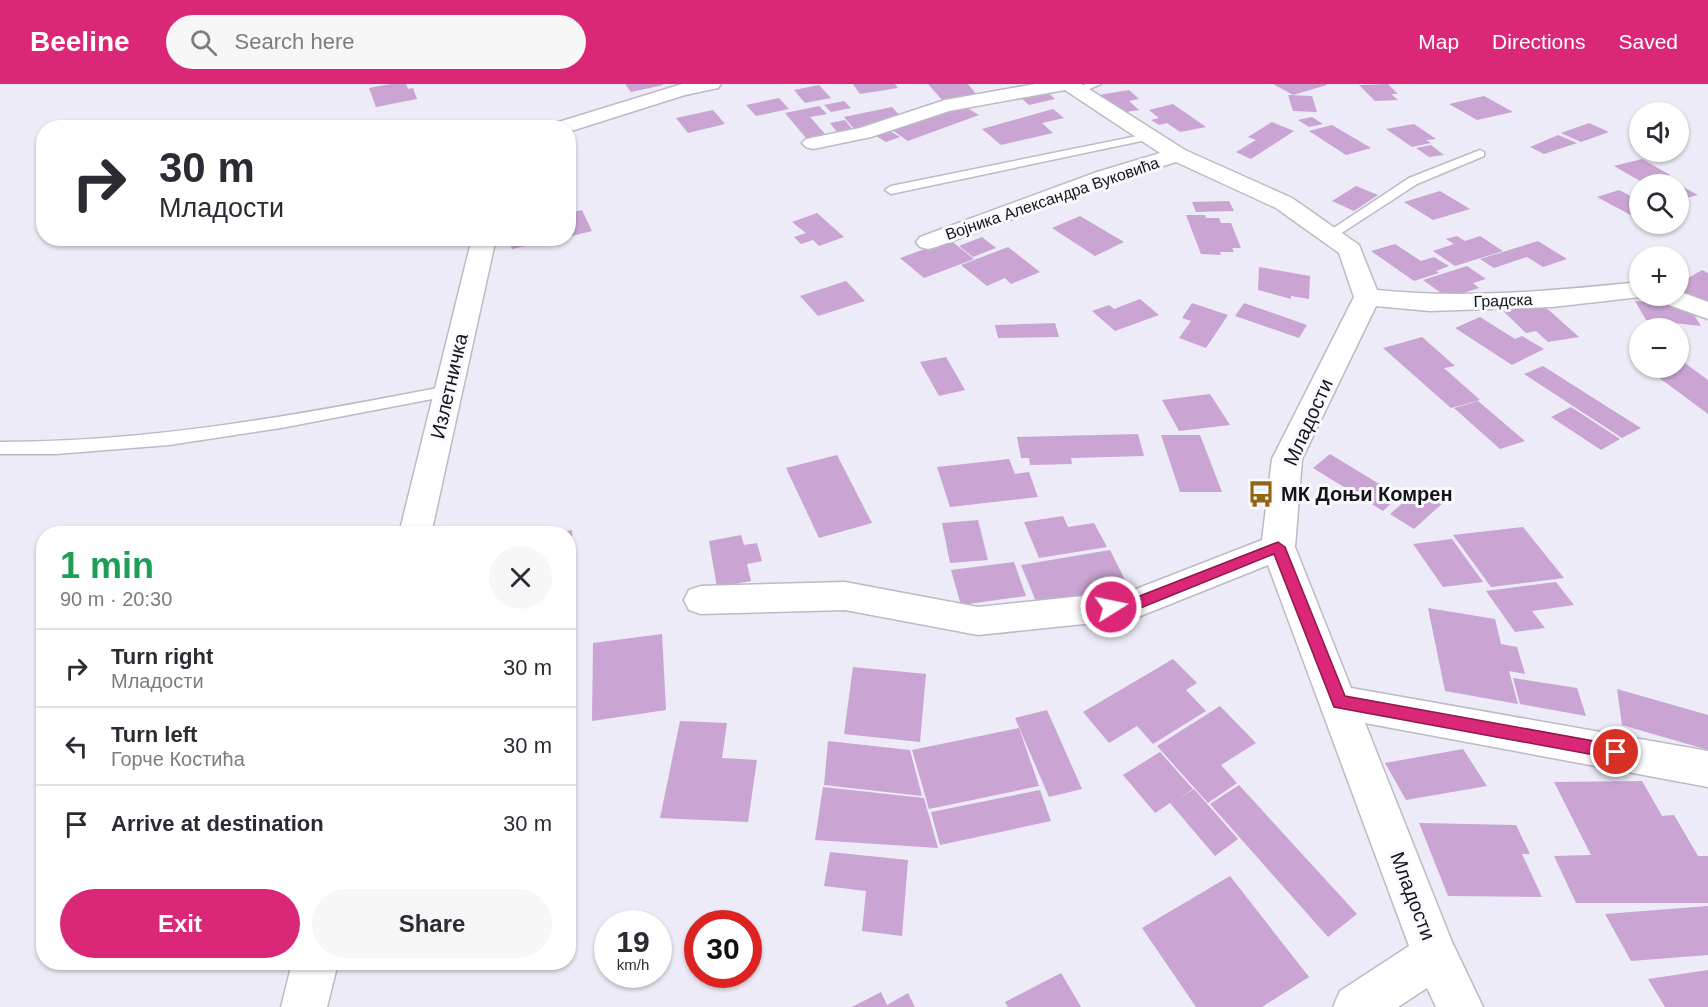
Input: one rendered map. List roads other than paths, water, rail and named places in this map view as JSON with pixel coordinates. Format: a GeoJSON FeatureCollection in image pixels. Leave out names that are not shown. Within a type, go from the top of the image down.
{"type":"FeatureCollection","features":[{"type":"Feature","properties":{"kind":"street"},"geometry":{"type":"LineString","coordinates":[[576,122],[681,90],[711,84]]}},
{"type":"Feature","properties":{"kind":"street"},"geometry":{"type":"LineString","coordinates":[[813,143],[864,133],[945,106],[1078,86],[1147,137],[1177,155],[1284,203],[1350,250],[1367,297]]}},
{"type":"Feature","properties":{"kind":"street","name":"Војника Александра Вуковића"},"geometry":{"type":"LineString","coordinates":[[928,242],[1106,177],[1177,155]]}},
{"type":"Feature","properties":{"kind":"street","name":"Излетничка"},"geometry":{"type":"LineString","coordinates":[[417,526],[482,246]]}},
{"type":"Feature","properties":{"kind":"street","name":"Градска"},"geometry":{"type":"LineString","coordinates":[[1367,297],[1430,303],[1552,299],[1629,291]]}},
{"type":"Feature","properties":{"kind":"street","name":"Младости"},"geometry":{"type":"LineString","coordinates":[[1367,297],[1287,459],[1278,547],[1435,956],[1460,1007]]}},
{"type":"Feature","properties":{"kind":"street"},"geometry":{"type":"LineString","coordinates":[[1689,304],[1708,311]]}},
{"type":"Feature","properties":{"kind":"street"},"geometry":{"type":"LineString","coordinates":[[701,600],[845,596],[978,621],[1133,605],[1278,547]]}},
{"type":"Feature","properties":{"kind":"street"},"geometry":{"type":"LineString","coordinates":[[1339,702],[1708,769]]}},
{"type":"Feature","properties":{"kind":"street"},"geometry":{"type":"LineString","coordinates":[[1356,1007],[1435,956]]}},
{"type":"Feature","properties":{"kind":"street"},"geometry":{"type":"LineString","coordinates":[[304,1007],[313,970]]}},
{"type":"Feature","properties":{"kind":"lane"},"geometry":{"type":"LineString","coordinates":[[891,190],[1147,137]]}},
{"type":"Feature","properties":{"kind":"lane"},"geometry":{"type":"LineString","coordinates":[[1329,236],[1413,181],[1480,154]]}},
{"type":"Feature","properties":{"kind":"lane"},"geometry":{"type":"LineString","coordinates":[[0,448],[61,449],[282,424],[448,392]]}},
{"type":"Feature","properties":{"kind":"place","name":"МК Доњи Комрен"},"geometry":{"type":"Point","coordinates":[1261,494]}}]}
